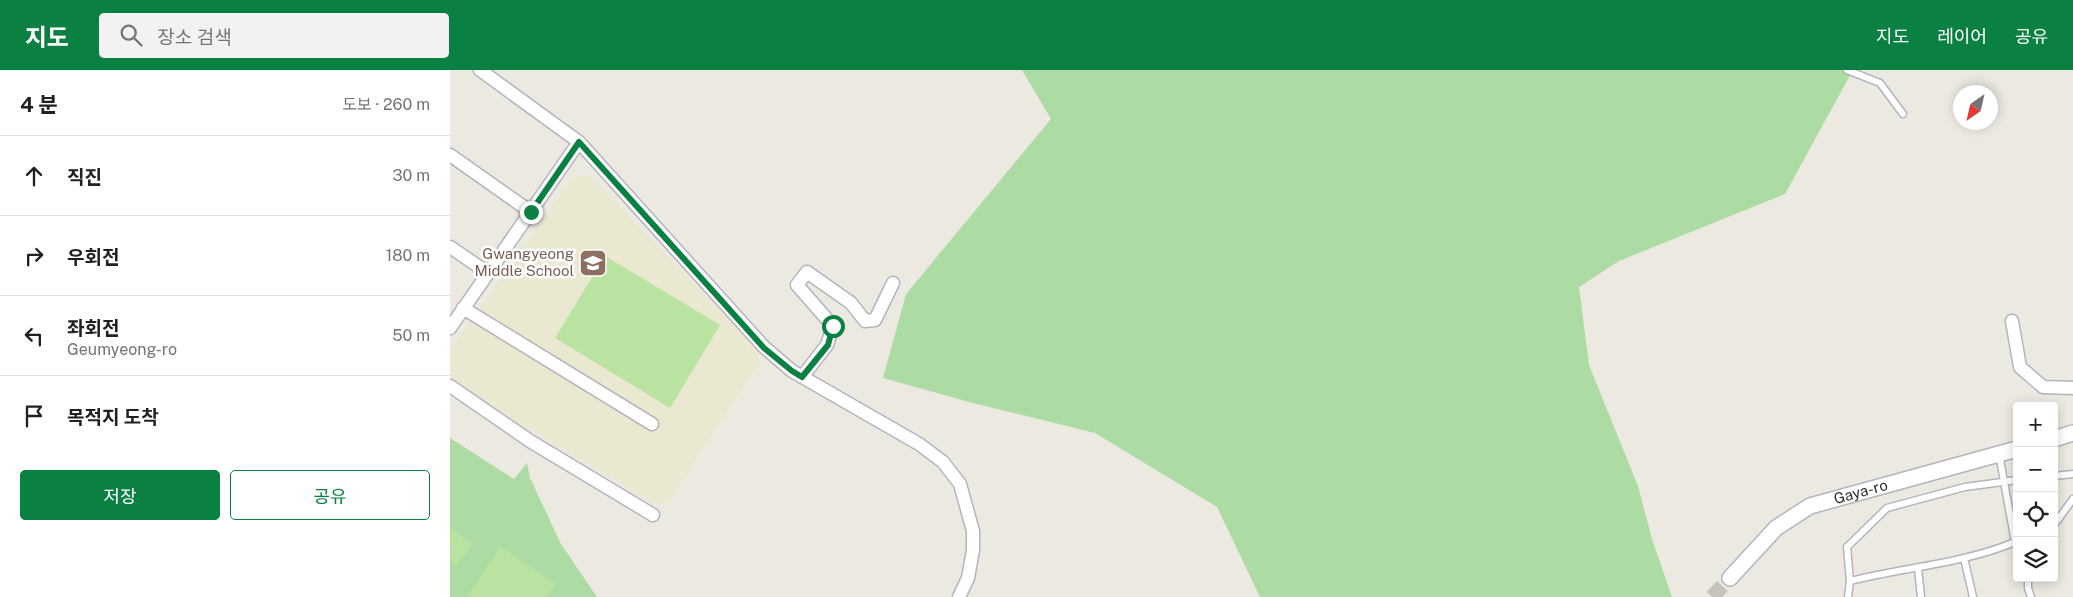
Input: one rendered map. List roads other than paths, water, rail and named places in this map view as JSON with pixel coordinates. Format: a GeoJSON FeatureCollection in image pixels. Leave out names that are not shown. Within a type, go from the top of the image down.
{"type":"FeatureCollection","features":[{"type":"Feature","properties":{"kind":"street"},"geometry":{"type":"LineString","coordinates":[[480,70],[579,142],[764,348],[792,371],[919,444],[943,462],[960,484],[973,531],[970,569],[959,597]]}},
{"type":"Feature","properties":{"kind":"street"},"geometry":{"type":"LineString","coordinates":[[450,328],[579,142]]}},
{"type":"Feature","properties":{"kind":"street"},"geometry":{"type":"LineString","coordinates":[[450,155],[531,212]]}},
{"type":"Feature","properties":{"kind":"street"},"geometry":{"type":"LineString","coordinates":[[450,247],[488,273]]}},
{"type":"Feature","properties":{"kind":"street"},"geometry":{"type":"LineString","coordinates":[[802,377],[828,345],[833,326],[796,285],[807,272],[850,303],[865,321],[875,320],[892,283]]}},
{"type":"Feature","properties":{"kind":"street"},"geometry":{"type":"LineString","coordinates":[[463,308],[652,424]]}},
{"type":"Feature","properties":{"kind":"street"},"geometry":{"type":"LineString","coordinates":[[2012,321],[2020,367],[2043,387],[2073,388]]}},
{"type":"Feature","properties":{"kind":"street"},"geometry":{"type":"LineString","coordinates":[[450,386],[530,441],[653,515]]}},
{"type":"Feature","properties":{"kind":"street"},"geometry":{"type":"LineString","coordinates":[[2058,437],[2073,433]]}},
{"type":"Feature","properties":{"kind":"street","name":"Gaya-ro"},"geometry":{"type":"LineString","coordinates":[[1730,578],[1776,528],[1810,506],[2013,450]]}},
{"type":"Feature","properties":{"kind":"lane"},"geometry":{"type":"LineString","coordinates":[[1847,70],[1880,83],[1904,114]]}},
{"type":"Feature","properties":{"kind":"lane"},"geometry":{"type":"LineString","coordinates":[[1850,581],[1964,558],[1993,551],[2015,542],[1999,454]]}},
{"type":"Feature","properties":{"kind":"lane"},"geometry":{"type":"LineString","coordinates":[[2058,476],[2073,474]]}},
{"type":"Feature","properties":{"kind":"lane"},"geometry":{"type":"LineString","coordinates":[[1848,597],[1850,581],[1847,547],[1887,508],[1965,487],[2013,480]]}},
{"type":"Feature","properties":{"kind":"lane"},"geometry":{"type":"LineString","coordinates":[[2058,520],[2073,499]]}},
{"type":"Feature","properties":{"kind":"lane"},"geometry":{"type":"LineString","coordinates":[[1964,558],[1974,597]]}},
{"type":"Feature","properties":{"kind":"lane"},"geometry":{"type":"LineString","coordinates":[[1918,568],[1921,597]]}},
{"type":"Feature","properties":{"kind":"lane"},"geometry":{"type":"LineString","coordinates":[[2028,582],[2031,597]]}},
{"type":"Feature","properties":{"kind":"tunnel"},"geometry":{"type":"LineString","coordinates":[[1712,597],[1730,578]]}},
{"type":"Feature","properties":{"kind":"place","name":"Gwangyeong Middle School"},"geometry":{"type":"Point","coordinates":[593,263]}}]}
